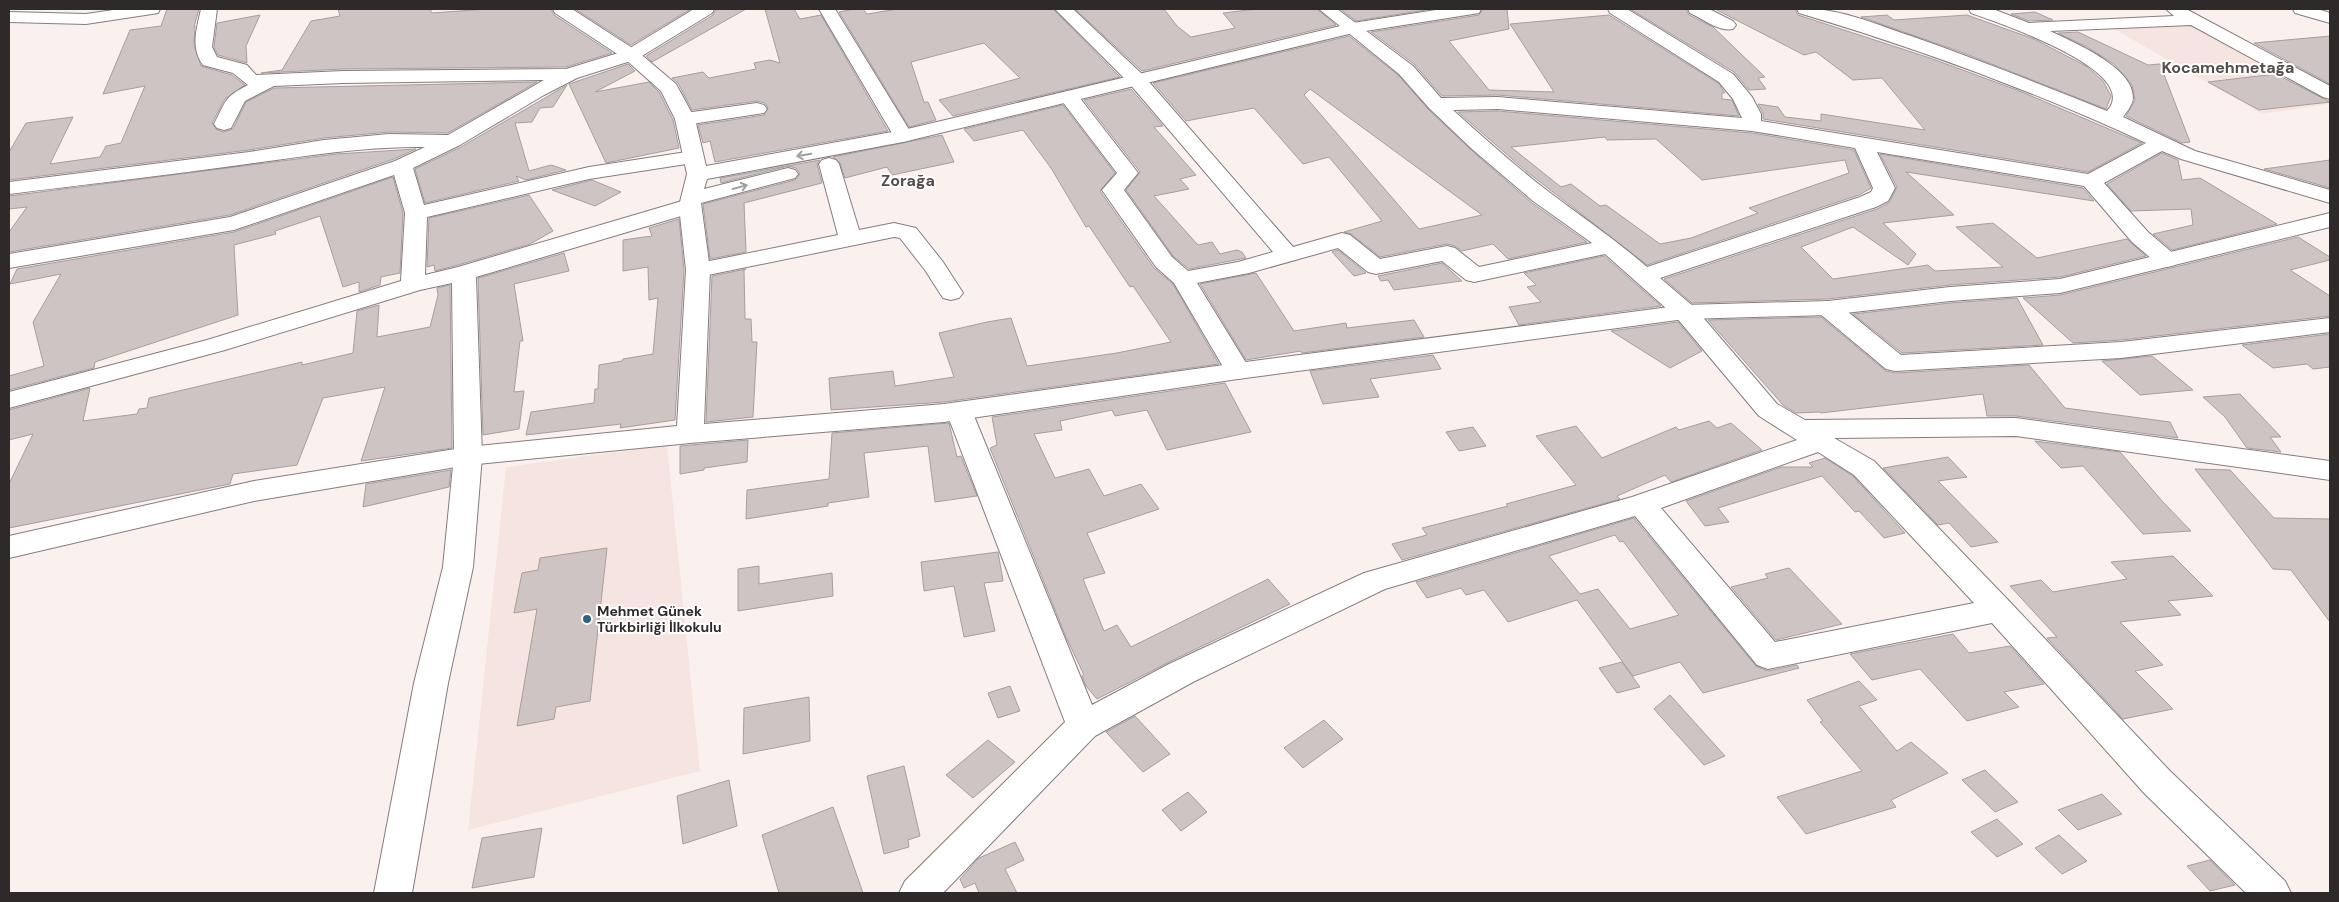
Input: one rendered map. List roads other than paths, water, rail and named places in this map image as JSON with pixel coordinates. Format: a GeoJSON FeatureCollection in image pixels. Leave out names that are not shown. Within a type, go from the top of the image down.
{"type":"FeatureCollection","features":[{"type":"Feature","properties":{"kind":"street"},"geometry":{"type":"LineString","coordinates":[[9,33],[18,14],[86,19],[152,9]]}},
{"type":"Feature","properties":{"kind":"street"},"geometry":{"type":"LineString","coordinates":[[209,9],[203,47],[209,61],[240,69],[251,80],[570,74]]}},
{"type":"Feature","properties":{"kind":"street"},"geometry":{"type":"LineString","coordinates":[[561,9],[631,55],[669,88],[685,119],[695,166],[691,203],[698,270],[690,434]]}},
{"type":"Feature","properties":{"kind":"street"},"geometry":{"type":"LineString","coordinates":[[9,261],[234,223],[402,165],[453,141],[537,91],[570,74],[631,55],[706,9]]}},
{"type":"Feature","properties":{"kind":"street"},"geometry":{"type":"LineString","coordinates":[[827,9],[903,136]]}},
{"type":"Feature","properties":{"kind":"street"},"geometry":{"type":"LineString","coordinates":[[1063,9],[1136,79],[1287,254]]}},
{"type":"Feature","properties":{"kind":"street"},"geometry":{"type":"LineString","coordinates":[[1327,9],[1406,70],[1436,104],[1479,145],[1541,196],[1610,246],[1685,312],[1768,410],[1864,468],[1999,610],[2157,782],[2272,893]]}},
{"type":"Feature","properties":{"kind":"street"},"geometry":{"type":"LineString","coordinates":[[416,213],[589,174],[695,166],[903,136],[1069,98],[1136,79],[1353,28],[1473,9]]}},
{"type":"Feature","properties":{"kind":"street"},"geometry":{"type":"LineString","coordinates":[[1616,9],[1726,78],[1742,97],[1752,114],[1752,125]]}},
{"type":"Feature","properties":{"kind":"street"},"geometry":{"type":"LineString","coordinates":[[1696,9],[1726,25]]}},
{"type":"Feature","properties":{"kind":"street"},"geometry":{"type":"LineString","coordinates":[[1804,9],[1844,16],[1964,61],[2110,120],[2160,144],[2233,169],[2330,197]]}},
{"type":"Feature","properties":{"kind":"street"},"geometry":{"type":"LineString","coordinates":[[1977,9],[2030,28],[2078,52],[2113,76],[2124,92],[2121,108],[2110,120]]}},
{"type":"Feature","properties":{"kind":"street"},"geometry":{"type":"LineString","coordinates":[[2077,9],[2098,23]]}},
{"type":"Feature","properties":{"kind":"street"},"geometry":{"type":"LineString","coordinates":[[2174,9],[2329,92]]}},
{"type":"Feature","properties":{"kind":"street"},"geometry":{"type":"LineString","coordinates":[[2301,9],[2330,18]]}},
{"type":"Feature","properties":{"kind":"street"},"geometry":{"type":"LineString","coordinates":[[2030,28],[2098,23],[2192,20]]}},
{"type":"Feature","properties":{"kind":"street"},"geometry":{"type":"LineString","coordinates":[[224,124],[237,98],[270,81]]}},
{"type":"Feature","properties":{"kind":"street"},"geometry":{"type":"LineString","coordinates":[[1069,98],[1128,173],[1113,190],[1164,262],[1183,280],[1238,370]]}},
{"type":"Feature","properties":{"kind":"street"},"geometry":{"type":"LineString","coordinates":[[1436,104],[1498,103],[1752,125],[2091,181],[2160,144]]}},
{"type":"Feature","properties":{"kind":"street"},"geometry":{"type":"LineString","coordinates":[[685,119],[758,109]]}},
{"type":"Feature","properties":{"kind":"street"},"geometry":{"type":"LineString","coordinates":[[9,400],[216,345],[413,285],[464,273],[691,203],[829,164],[903,136]]}},
{"type":"Feature","properties":{"kind":"street"},"geometry":{"type":"LineString","coordinates":[[9,188],[249,158],[324,146],[389,140],[453,141]]}},
{"type":"Feature","properties":{"kind":"street"},"geometry":{"type":"LineString","coordinates":[[1644,275],[1868,202],[1880,196],[1884,188],[1863,144]]}},
{"type":"Feature","properties":{"kind":"street"},"geometry":{"type":"LineString","coordinates":[[829,164],[850,238]]}},
{"type":"Feature","properties":{"kind":"street"},"geometry":{"type":"LineString","coordinates":[[402,165],[416,213],[413,285]]}},
{"type":"Feature","properties":{"kind":"street"},"geometry":{"type":"LineString","coordinates":[[2091,181],[2140,237],[2167,260]]}},
{"type":"Feature","properties":{"kind":"street"},"geometry":{"type":"LineString","coordinates":[[9,547],[254,492],[468,456],[690,434],[959,411],[1238,370],[1685,312],[1828,308],[1950,294],[2060,286],[2330,220]]}},
{"type":"Feature","properties":{"kind":"street"},"geometry":{"type":"LineString","coordinates":[[698,270],[894,230],[908,233],[936,267],[950,293]]}},
{"type":"Feature","properties":{"kind":"street"},"geometry":{"type":"LineString","coordinates":[[1183,280],[1241,268],[1342,240],[1376,267],[1447,253],[1474,275],[1610,246]]}},
{"type":"Feature","properties":{"kind":"street"},"geometry":{"type":"LineString","coordinates":[[393,893],[432,683],[458,567],[468,456],[464,273]]}},
{"type":"Feature","properties":{"kind":"street"},"geometry":{"type":"LineString","coordinates":[[1828,308],[1895,363],[2121,350],[2330,325]]}},
{"type":"Feature","properties":{"kind":"street"},"geometry":{"type":"LineString","coordinates":[[959,411],[1083,726]]}},
{"type":"Feature","properties":{"kind":"street"},"geometry":{"type":"LineString","coordinates":[[918,893],[1083,726],[1181,673],[1375,581],[1641,504],[1810,435],[2016,426],[2330,470]]}},
{"type":"Feature","properties":{"kind":"street"},"geometry":{"type":"LineString","coordinates":[[1641,504],[1768,656],[1999,610]]}},
{"type":"Feature","properties":{"kind":"place","name":"Mehmet Günek Türkbirliği İlkokulu"},"geometry":{"type":"Point","coordinates":[587,619]}},
{"type":"Feature","properties":{"kind":"district","name":"Kocamehmetağa"},"geometry":{"type":"Point","coordinates":[2228,67]}},
{"type":"Feature","properties":{"kind":"district","name":"Zorağa"},"geometry":{"type":"Point","coordinates":[908,180]}}]}
